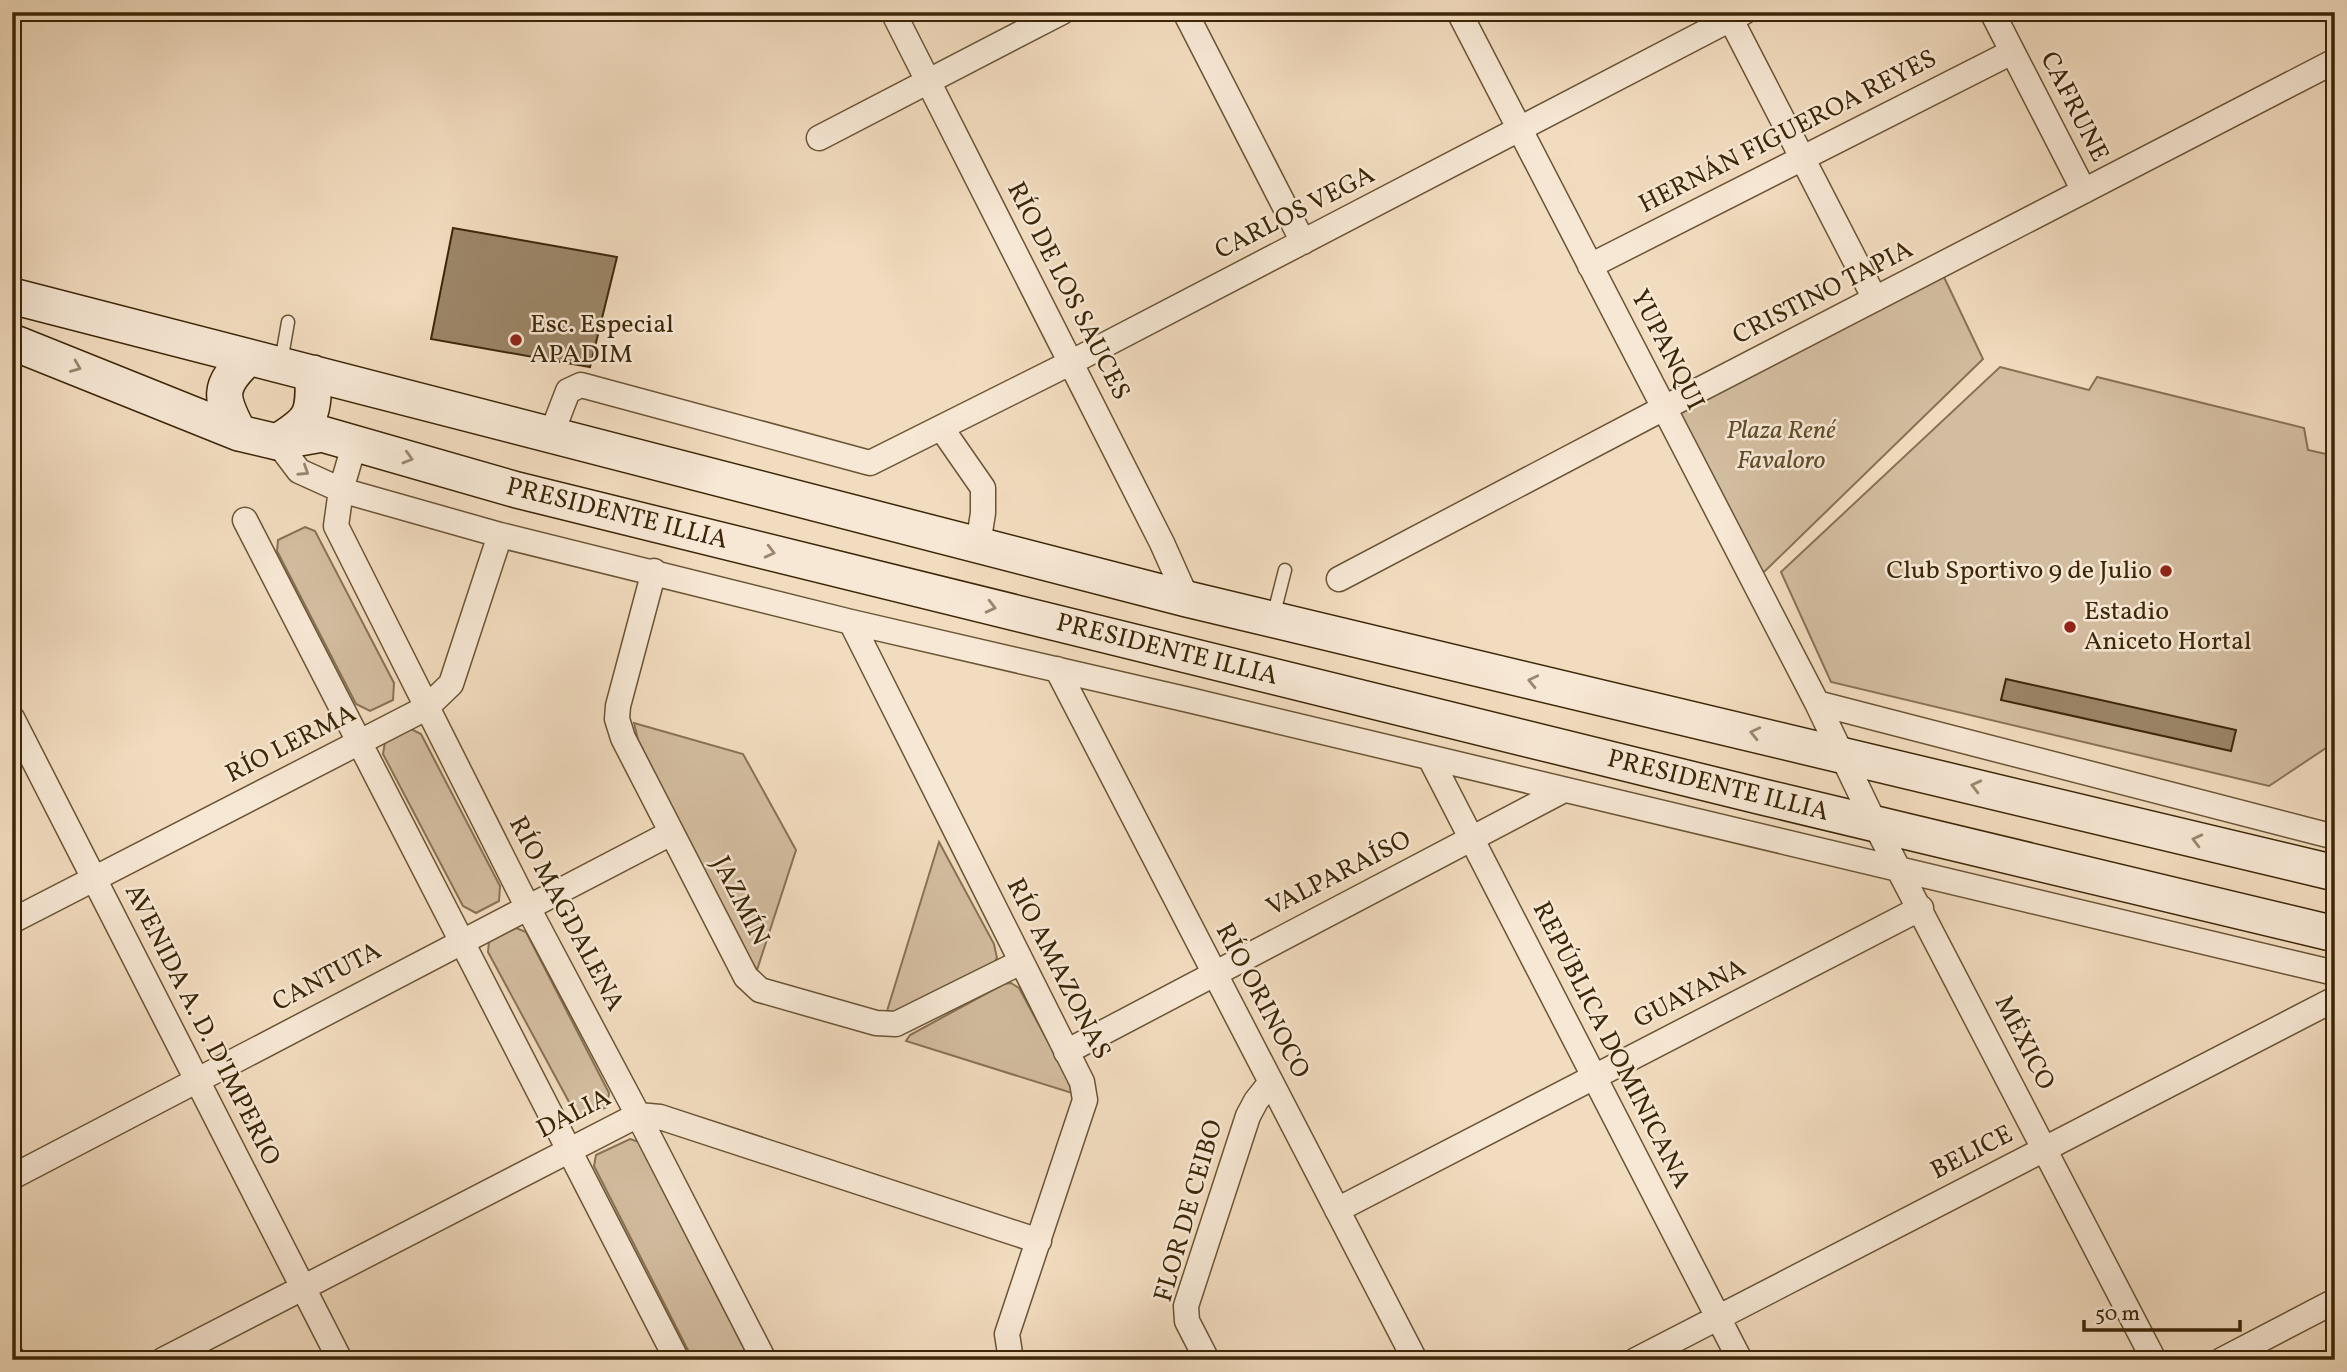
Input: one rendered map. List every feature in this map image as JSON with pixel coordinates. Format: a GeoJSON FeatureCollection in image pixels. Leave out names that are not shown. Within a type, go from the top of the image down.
{"type":"FeatureCollection","features":[{"type":"Feature","properties":{"kind":"main road","name":"PRESIDENTE ILLIA"},"geometry":{"type":"LineString","coordinates":[[12,296],[1187,598],[2335,873]]}},
{"type":"Feature","properties":{"kind":"main road","name":"PRESIDENTE ILLIA"},"geometry":{"type":"LineString","coordinates":[[12,342],[239,433],[276,442],[322,434],[544,496],[1875,824],[2335,934]]}},
{"type":"Feature","properties":{"kind":"main road"},"geometry":{"type":"LineString","coordinates":[[239,433],[224,404],[225,390],[233,372],[281,366],[314,401],[309,419],[295,432],[276,442]]}},
{"type":"Feature","properties":{"kind":"street","name":"RÍO DE LOS SAUCES"},"geometry":{"type":"LineString","coordinates":[[893,12],[1162,543],[1187,598]]}},
{"type":"Feature","properties":{"kind":"street"},"geometry":{"type":"LineString","coordinates":[[819,138],[1062,12]]}},
{"type":"Feature","properties":{"kind":"street"},"geometry":{"type":"LineString","coordinates":[[1185,12],[1303,242]]}},
{"type":"Feature","properties":{"kind":"street","name":"YUPANQUI"},"geometry":{"type":"LineString","coordinates":[[1459,12],[1818,703],[1841,753]]}},
{"type":"Feature","properties":{"kind":"street","name":"CAFRUNE"},"geometry":{"type":"LineString","coordinates":[[1992,12],[2084,191]]}},
{"type":"Feature","properties":{"kind":"street"},"geometry":{"type":"LineString","coordinates":[[1734,15],[1802,158],[1875,299]]}},
{"type":"Feature","properties":{"kind":"street","name":"CARLOS VEGA"},"geometry":{"type":"LineString","coordinates":[[551,435],[568,391],[581,385],[870,463],[942,429],[1520,130],[1734,15]]}},
{"type":"Feature","properties":{"kind":"street","name":"HERNÁN FIGUEROA REYES"},"geometry":{"type":"LineString","coordinates":[[1590,266],[2012,52]]}},
{"type":"Feature","properties":{"kind":"street","name":"CRISTINO TAPIA"},"geometry":{"type":"LineString","coordinates":[[1339,579],[2335,61]]}},
{"type":"Feature","properties":{"kind":"street"},"geometry":{"type":"LineString","coordinates":[[942,429],[983,488],[983,513],[978,545]]}},
{"type":"Feature","properties":{"kind":"street"},"geometry":{"type":"LineString","coordinates":[[276,442],[299,471],[341,489],[500,534],[851,622],[2335,973]]}},
{"type":"Feature","properties":{"kind":"street","name":"RÍO MAGDALENA"},"geometry":{"type":"LineString","coordinates":[[355,442],[341,489],[335,526],[527,906],[764,1360]]}},
{"type":"Feature","properties":{"kind":"street"},"geometry":{"type":"LineString","coordinates":[[245,520],[677,1360]]}},
{"type":"Feature","properties":{"kind":"street","name":"RÍO LERMA"},"geometry":{"type":"LineString","coordinates":[[12,921],[426,708],[451,684],[500,534]]}},
{"type":"Feature","properties":{"kind":"street","name":"JAZMÍN"},"geometry":{"type":"LineString","coordinates":[[654,571],[618,706],[617,719],[623,738],[746,977],[760,990],[876,1023],[896,1024],[1021,962]]}},
{"type":"Feature","properties":{"kind":"street","name":"RÍO AMAZONAS"},"geometry":{"type":"LineString","coordinates":[[851,622],[1082,1082],[1085,1100],[1007,1334],[1008,1359]]}},
{"type":"Feature","properties":{"kind":"street","name":"RÍO ORINOCO"},"geometry":{"type":"LineString","coordinates":[[1057,669],[1415,1360]]}},
{"type":"Feature","properties":{"kind":"street"},"geometry":{"type":"LineString","coordinates":[[1818,703],[2335,836]]}},
{"type":"Feature","properties":{"kind":"street","name":"AVENIDA A. D. D'IMPERIO"},"geometry":{"type":"LineString","coordinates":[[12,718],[340,1360]]}},
{"type":"Feature","properties":{"kind":"street","name":"MÉXICO"},"geometry":{"type":"LineString","coordinates":[[1841,753],[1875,824],[2154,1360]]}},
{"type":"Feature","properties":{"kind":"street","name":"REPÚBLICA DOMINICANA"},"geometry":{"type":"LineString","coordinates":[[1430,758],[1740,1360]]}},
{"type":"Feature","properties":{"kind":"street","name":"VALPARAÍSO"},"geometry":{"type":"LineString","coordinates":[[1066,1052],[1564,790]]}},
{"type":"Feature","properties":{"kind":"street"},"geometry":{"type":"LineString","coordinates":[[2245,851],[2255,817]]}},
{"type":"Feature","properties":{"kind":"street","name":"CANTUTA"},"geometry":{"type":"LineString","coordinates":[[12,1177],[671,833]]}},
{"type":"Feature","properties":{"kind":"street","name":"GUAYANA"},"geometry":{"type":"LineString","coordinates":[[1337,1210],[1921,908]]}},
{"type":"Feature","properties":{"kind":"street","name":"BELICE"},"geometry":{"type":"LineString","coordinates":[[1636,1360],[2335,999]]}},
{"type":"Feature","properties":{"kind":"street","name":"FLOR DE CEIBO"},"geometry":{"type":"LineString","coordinates":[[1208,1360],[1187,1321],[1186,1306],[1248,1116],[1271,1082]]}},
{"type":"Feature","properties":{"kind":"street","name":"DALIA"},"geometry":{"type":"LineString","coordinates":[[163,1360],[638,1115],[660,1117],[1038,1241]]}},
{"type":"Feature","properties":{"kind":"street"},"geometry":{"type":"LineString","coordinates":[[2222,1360],[2335,1301]]}},
{"type":"Feature","properties":{"kind":"lane"},"geometry":{"type":"LineString","coordinates":[[281,366],[288,322]]}},
{"type":"Feature","properties":{"kind":"lane"},"geometry":{"type":"LineString","coordinates":[[1272,619],[1285,570]]}},
{"type":"Feature","properties":{"kind":"green space","name":"Plaza René Favaloro"},"geometry":{"type":"Polygon","coordinates":[[[1943,275],[1983,359],[1765,571],[1755,576],[1673,412],[1943,275]]]}},
{"type":"Feature","properties":{"kind":"green space","name":"Estadio Aniceto Hortal"},"geometry":{"type":"Polygon","coordinates":[[[2000,367],[2089,390],[2097,377],[2304,428],[2308,450],[2335,456],[2335,742],[2269,786],[1831,682],[1781,572],[2000,367]]]}},
{"type":"Feature","properties":{"kind":"green space"},"geometry":{"type":"Polygon","coordinates":[[[305,527],[315,531],[394,683],[393,700],[370,711],[356,704],[277,551],[278,540],[305,527]]]}},
{"type":"Feature","properties":{"kind":"green space"},"geometry":{"type":"Polygon","coordinates":[[[634,723],[743,754],[796,850],[757,970],[744,951],[638,740],[634,723]]]}},
{"type":"Feature","properties":{"kind":"green space"},"geometry":{"type":"Polygon","coordinates":[[[411,729],[421,734],[500,886],[499,901],[476,913],[463,906],[383,754],[385,742],[411,729]]]}},
{"type":"Feature","properties":{"kind":"green space"},"geometry":{"type":"Polygon","coordinates":[[[939,842],[994,944],[997,958],[992,966],[903,1014],[887,1011],[939,842]]]}},
{"type":"Feature","properties":{"kind":"green space"},"geometry":{"type":"Polygon","coordinates":[[[516,928],[526,932],[609,1093],[607,1107],[581,1118],[575,1113],[488,952],[489,941],[516,928]]]}},
{"type":"Feature","properties":{"kind":"green space"},"geometry":{"type":"Polygon","coordinates":[[[1011,983],[1019,988],[1067,1077],[1072,1093],[906,1041],[910,1035],[1004,984],[1011,983]]]}},
{"type":"Feature","properties":{"kind":"green space"},"geometry":{"type":"Polygon","coordinates":[[[630,1139],[639,1142],[750,1360],[693,1360],[594,1166],[596,1155],[630,1139]]]}},
{"type":"Feature","properties":{"kind":"building","name":"Esc. Especial APADIM"},"geometry":{"type":"Polygon","coordinates":[[[453,228],[617,257],[590,367],[431,339],[453,228]]]}},
{"type":"Feature","properties":{"kind":"building"},"geometry":{"type":"Polygon","coordinates":[[[2006,679],[2236,730],[2231,751],[2001,700],[2006,679]]]}},
{"type":"Feature","properties":{"kind":"place","name":"Esc. Especial APADIM"},"geometry":{"type":"Point","coordinates":[516,340]}},
{"type":"Feature","properties":{"kind":"place","name":"Club Sportivo 9 de Julio"},"geometry":{"type":"Point","coordinates":[2166,571]}},
{"type":"Feature","properties":{"kind":"place","name":"Estadio Aniceto Hortal"},"geometry":{"type":"Point","coordinates":[2070,627]}}]}
